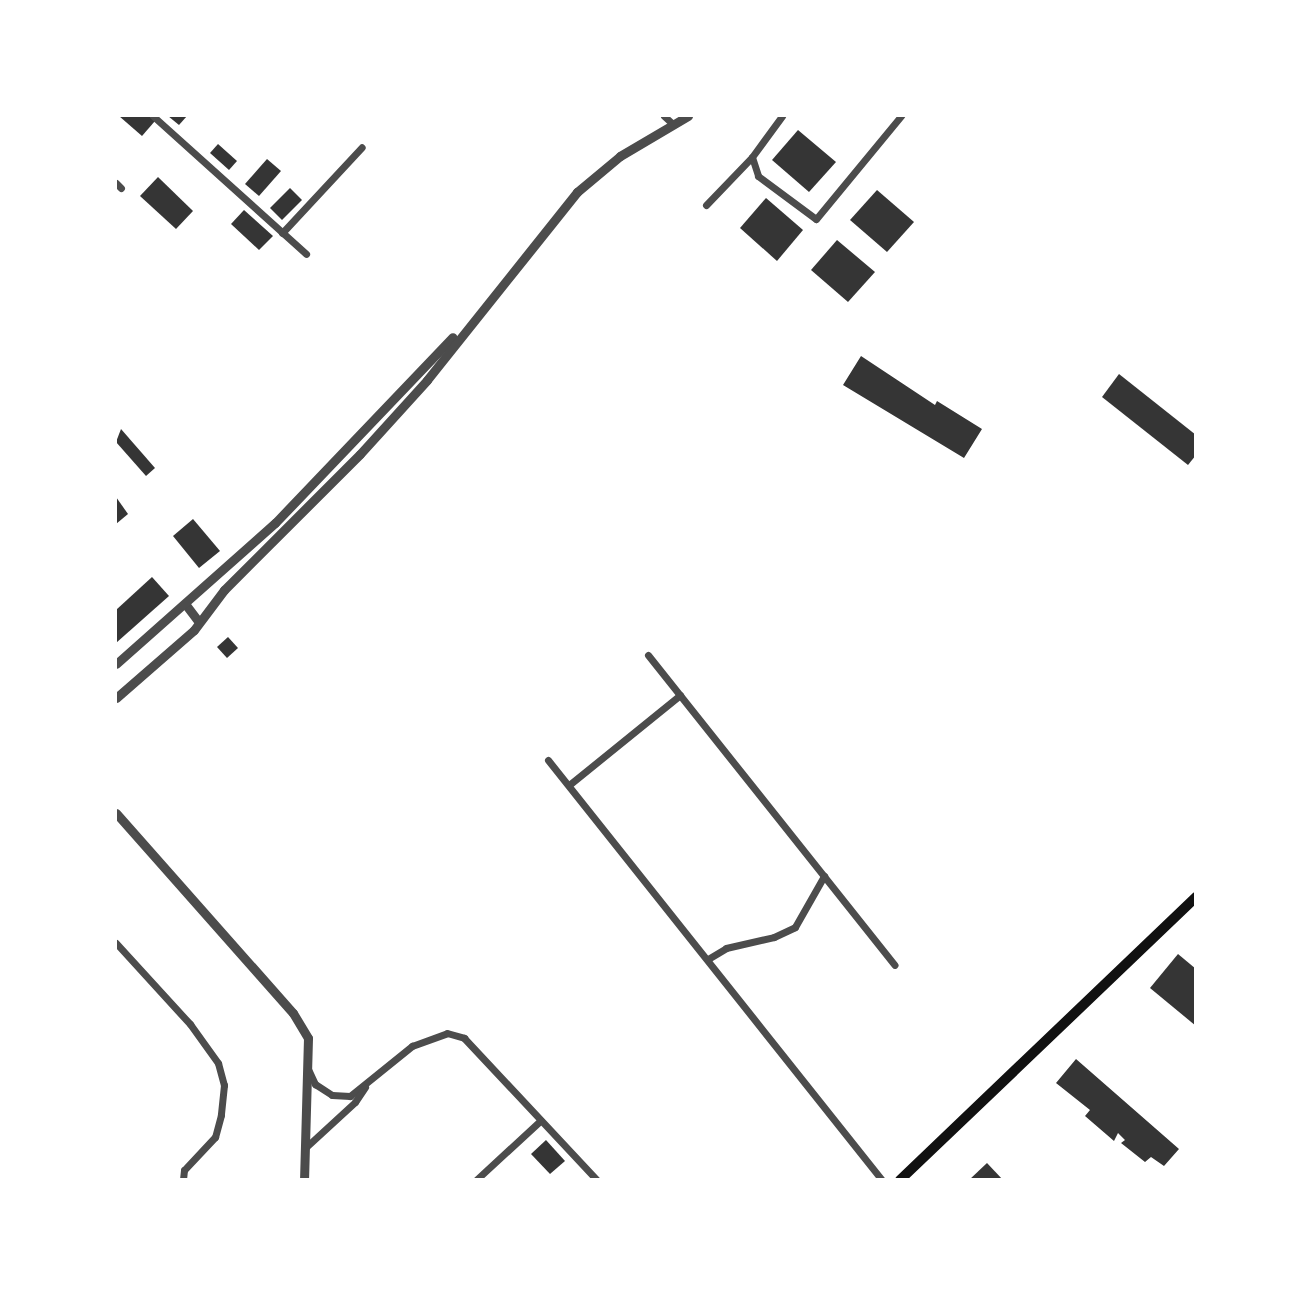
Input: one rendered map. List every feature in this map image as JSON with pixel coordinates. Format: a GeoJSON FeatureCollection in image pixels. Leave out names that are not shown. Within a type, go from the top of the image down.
{"type":"FeatureCollection","features":[{"type":"Feature","properties":{"kind":"main road"},"geometry":{"type":"LineString","coordinates":[[900,1180],[1195,897]]}},
{"type":"Feature","properties":{"kind":"street"},"geometry":{"type":"LineString","coordinates":[[153,116],[306,254]]}},
{"type":"Feature","properties":{"kind":"street"},"geometry":{"type":"LineString","coordinates":[[664,116],[673,124]]}},
{"type":"Feature","properties":{"kind":"street"},"geometry":{"type":"LineString","coordinates":[[116,698],[199,622],[224,590],[385,426],[577,192],[620,156],[688,116]]}},
{"type":"Feature","properties":{"kind":"street"},"geometry":{"type":"LineString","coordinates":[[706,205],[752,157],[782,116]]}},
{"type":"Feature","properties":{"kind":"street"},"geometry":{"type":"LineString","coordinates":[[752,157],[758,176],[816,219],[901,116]]}},
{"type":"Feature","properties":{"kind":"street"},"geometry":{"type":"LineString","coordinates":[[282,233],[362,147]]}},
{"type":"Feature","properties":{"kind":"street"},"geometry":{"type":"LineString","coordinates":[[116,664],[186,605],[275,523],[483,306]]}},
{"type":"Feature","properties":{"kind":"street"},"geometry":{"type":"LineString","coordinates":[[186,605],[199,622]]}},
{"type":"Feature","properties":{"kind":"street"},"geometry":{"type":"LineString","coordinates":[[648,655],[895,965]]}},
{"type":"Feature","properties":{"kind":"street"},"geometry":{"type":"LineString","coordinates":[[569,785],[680,695]]}},
{"type":"Feature","properties":{"kind":"street"},"geometry":{"type":"LineString","coordinates":[[548,760],[882,1180]]}},
{"type":"Feature","properties":{"kind":"street"},"geometry":{"type":"LineString","coordinates":[[116,813],[293,1013],[308,1038],[304,1180]]}},
{"type":"Feature","properties":{"kind":"street"},"geometry":{"type":"LineString","coordinates":[[708,959],[726,948],[774,937],[795,927],[824,876]]}},
{"type":"Feature","properties":{"kind":"street"},"geometry":{"type":"LineString","coordinates":[[116,943],[190,1024],[218,1063],[225,1085],[215,1137],[184,1170],[183,1180]]}},
{"type":"Feature","properties":{"kind":"street"},"geometry":{"type":"LineString","coordinates":[[308,1069],[315,1084],[332,1095],[351,1096],[412,1046],[447,1033],[464,1038],[597,1180]]}},
{"type":"Feature","properties":{"kind":"street"},"geometry":{"type":"LineString","coordinates":[[305,1148],[355,1102],[369,1081]]}},
{"type":"Feature","properties":{"kind":"street"},"geometry":{"type":"LineString","coordinates":[[477,1180],[541,1120]]}},
{"type":"Feature","properties":{"kind":"building"},"geometry":{"type":"Polygon","coordinates":[[[119,116],[149,116],[155,121],[142,136],[119,116]]]}},
{"type":"Feature","properties":{"kind":"building"},"geometry":{"type":"Polygon","coordinates":[[[168,116],[187,116],[179,125],[168,116]]]}},
{"type":"Feature","properties":{"kind":"building"},"geometry":{"type":"Polygon","coordinates":[[[798,130],[836,162],[809,192],[772,160],[798,130]]]}},
{"type":"Feature","properties":{"kind":"building"},"geometry":{"type":"Polygon","coordinates":[[[218,144],[237,161],[229,170],[210,153],[218,144]]]}},
{"type":"Feature","properties":{"kind":"building"},"geometry":{"type":"Polygon","coordinates":[[[267,159],[281,171],[259,196],[245,184],[267,159]]]}},
{"type":"Feature","properties":{"kind":"building"},"geometry":{"type":"Polygon","coordinates":[[[158,177],[193,211],[176,229],[140,196],[158,177]]]}},
{"type":"Feature","properties":{"kind":"building"},"geometry":{"type":"Polygon","coordinates":[[[290,188],[302,200],[282,220],[270,208],[290,188]]]}},
{"type":"Feature","properties":{"kind":"building"},"geometry":{"type":"Polygon","coordinates":[[[877,190],[914,222],[887,252],[850,220],[877,190]]]}},
{"type":"Feature","properties":{"kind":"building"},"geometry":{"type":"Polygon","coordinates":[[[766,198],[803,230],[777,261],[740,228],[766,198]]]}},
{"type":"Feature","properties":{"kind":"building"},"geometry":{"type":"Polygon","coordinates":[[[244,210],[273,236],[259,250],[231,224],[244,210]]]}},
{"type":"Feature","properties":{"kind":"building"},"geometry":{"type":"Polygon","coordinates":[[[837,240],[875,272],[848,302],[811,270],[837,240]]]}},
{"type":"Feature","properties":{"kind":"building"},"geometry":{"type":"Polygon","coordinates":[[[861,356],[935,405],[937,401],[982,429],[964,458],[843,385],[861,356]]]}},
{"type":"Feature","properties":{"kind":"building"},"geometry":{"type":"Polygon","coordinates":[[[1119,374],[1196,435],[1196,455],[1188,465],[1102,397],[1119,374]]]}},
{"type":"Feature","properties":{"kind":"building"},"geometry":{"type":"Polygon","coordinates":[[[121,429],[155,468],[146,476],[116,442],[121,429]]]}},
{"type":"Feature","properties":{"kind":"building"},"geometry":{"type":"Polygon","coordinates":[[[116,497],[128,514],[116,524],[116,497]]]}},
{"type":"Feature","properties":{"kind":"building"},"geometry":{"type":"Polygon","coordinates":[[[193,519],[220,551],[199,568],[173,536],[193,519]]]}},
{"type":"Feature","properties":{"kind":"building"},"geometry":{"type":"Polygon","coordinates":[[[152,577],[169,596],[116,643],[116,610],[152,577]]]}},
{"type":"Feature","properties":{"kind":"building"},"geometry":{"type":"Polygon","coordinates":[[[228,637],[238,648],[227,658],[217,647],[228,637]]]}},
{"type":"Feature","properties":{"kind":"building"},"geometry":{"type":"Polygon","coordinates":[[[1178,954],[1196,969],[1196,1026],[1150,988],[1178,954]]]}},
{"type":"Feature","properties":{"kind":"building"},"geometry":{"type":"Polygon","coordinates":[[[1076,1059],[1179,1149],[1164,1166],[1151,1157],[1145,1162],[1121,1143],[1125,1140],[1118,1133],[1114,1141],[1085,1116],[1090,1110],[1056,1083],[1076,1059]]]}},
{"type":"Feature","properties":{"kind":"building"},"geometry":{"type":"Polygon","coordinates":[[[546,1140],[565,1161],[550,1174],[531,1154],[546,1140]]]}},
{"type":"Feature","properties":{"kind":"building"},"geometry":{"type":"Polygon","coordinates":[[[987,1163],[1003,1180],[969,1180],[987,1163]]]}}]}
